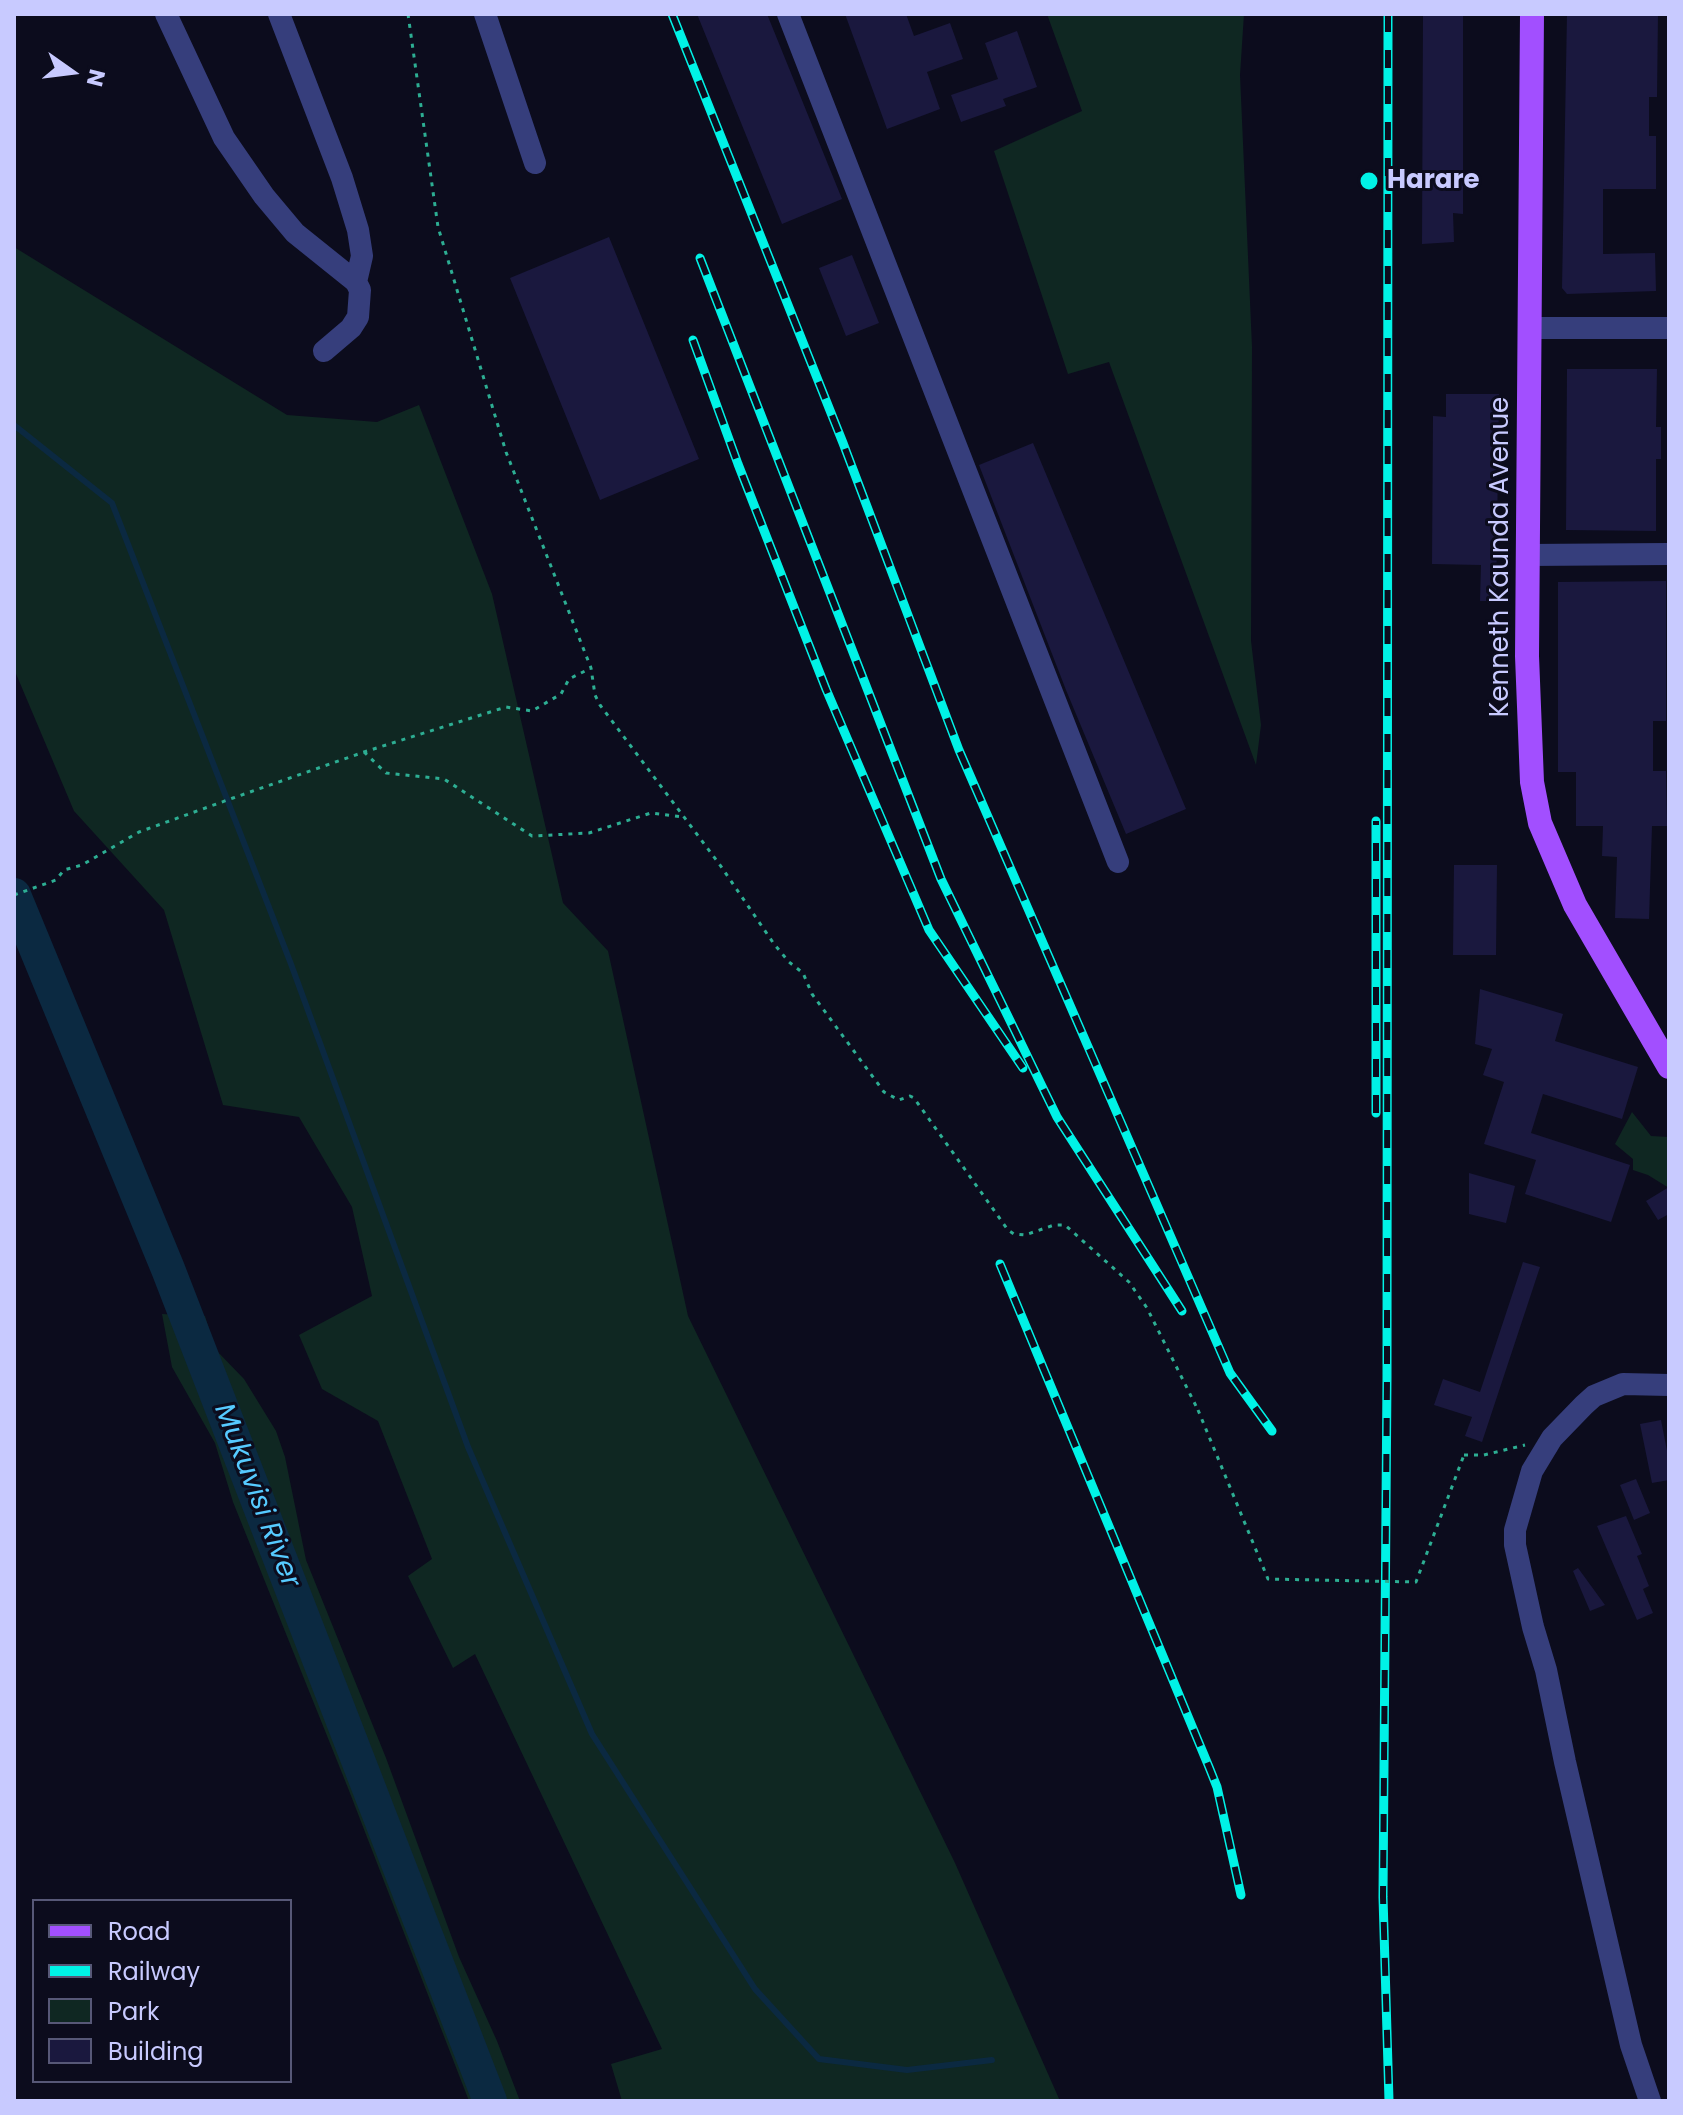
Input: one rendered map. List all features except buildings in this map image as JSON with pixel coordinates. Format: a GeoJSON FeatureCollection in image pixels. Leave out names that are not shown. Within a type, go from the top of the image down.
{"type":"FeatureCollection","features":[{"type":"Feature","properties":{"kind":"main road","name":"Kenneth Kaunda Avenue"},"geometry":{"type":"LineString","coordinates":[[1532,14],[1527,555],[1528,737],[1532,782],[1540,823],[1575,905],[1669,1067]]}},
{"type":"Feature","properties":{"kind":"street"},"geometry":{"type":"LineString","coordinates":[[166,14],[214,119],[264,196],[295,233],[356,282],[360,290],[358,317],[351,328],[324,351]]}},
{"type":"Feature","properties":{"kind":"street"},"geometry":{"type":"LineString","coordinates":[[279,14],[342,178],[358,230],[362,256],[356,282]]}},
{"type":"Feature","properties":{"kind":"street"},"geometry":{"type":"LineString","coordinates":[[485,14],[535,163]]}},
{"type":"Feature","properties":{"kind":"street"},"geometry":{"type":"LineString","coordinates":[[788,14],[1118,862]]}},
{"type":"Feature","properties":{"kind":"street"},"geometry":{"type":"LineString","coordinates":[[1531,328],[1669,328]]}},
{"type":"Feature","properties":{"kind":"street"},"geometry":{"type":"LineString","coordinates":[[1527,555],[1669,554]]}},
{"type":"Feature","properties":{"kind":"street"},"geometry":{"type":"LineString","coordinates":[[1650,2101],[1631,2045],[1515,1545],[1519,1509],[1532,1471],[1552,1438],[1594,1396],[1610,1388],[1623,1384],[1669,1385]]}},
{"type":"Feature","properties":{"kind":"path"},"geometry":{"type":"LineString","coordinates":[[408,14],[438,227],[506,452],[591,668],[595,695],[600,705],[720,865],[774,944],[803,973],[812,994],[884,1092],[899,1100],[910,1096],[914,1098],[1008,1230],[1025,1235],[1054,1225],[1065,1225],[1129,1282],[1147,1308],[1198,1410],[1268,1579],[1416,1582],[1464,1455],[1484,1455],[1552,1438]]}},
{"type":"Feature","properties":{"kind":"path"},"geometry":{"type":"LineString","coordinates":[[14,895],[56,880],[64,870],[82,865],[139,832],[233,798],[506,707],[532,711],[561,694],[569,679],[591,668]]}},
{"type":"Feature","properties":{"kind":"path"},"geometry":{"type":"LineString","coordinates":[[364,752],[386,773],[444,779],[532,836],[589,833],[651,813],[684,818]]}},
{"type":"Feature","properties":{"kind":"green space"},"geometry":{"type":"Polygon","coordinates":[[[1047,14],[1244,14],[1240,75],[1252,347],[1251,641],[1261,725],[1256,765],[1109,362],[1068,374],[994,151],[1082,111],[1047,14]]]}},
{"type":"Feature","properties":{"kind":"green space"},"geometry":{"type":"Polygon","coordinates":[[[14,247],[287,415],[377,422],[419,405],[492,594],[563,903],[608,951],[688,1316],[955,1863],[1060,2101],[622,2101],[611,2064],[662,2049],[475,1654],[453,1668],[408,1576],[432,1559],[378,1421],[322,1389],[299,1335],[372,1296],[352,1207],[299,1117],[223,1105],[164,910],[74,811],[14,669],[14,247]]]}},
{"type":"Feature","properties":{"kind":"green space"},"geometry":{"type":"Polygon","coordinates":[[[1632,1112],[1651,1136],[1669,1137],[1669,1188],[1633,1170],[1633,1159],[1615,1144],[1632,1112]]]}},
{"type":"Feature","properties":{"kind":"green space"},"geometry":{"type":"Polygon","coordinates":[[[162,1314],[205,1316],[215,1349],[244,1379],[276,1431],[285,1457],[306,1560],[386,1758],[459,1957],[520,2101],[469,2101],[233,1502],[215,1443],[172,1367],[162,1314]]]}},
{"type":"Feature","properties":{"kind":"waterway"},"geometry":{"type":"LineString","coordinates":[[14,425],[112,503],[291,964],[468,1447],[592,1734],[755,1989],[819,2059],[907,2070],[992,2060]]}},
{"type":"Feature","properties":{"kind":"waterway","name":"Mukuvisi River"},"geometry":{"type":"LineString","coordinates":[[14,895],[168,1269],[490,2101]]}},
{"type":"Feature","properties":{"kind":"railway"},"geometry":{"type":"LineString","coordinates":[[672,14],[843,443],[959,750],[1230,1373],[1272,1431]]}},
{"type":"Feature","properties":{"kind":"railway"},"geometry":{"type":"LineString","coordinates":[[1388,14],[1387,1377],[1383,1897],[1389,2101]]}},
{"type":"Feature","properties":{"kind":"railway"},"geometry":{"type":"LineString","coordinates":[[700,258],[941,879],[1057,1117],[1182,1311]]}},
{"type":"Feature","properties":{"kind":"railway"},"geometry":{"type":"LineString","coordinates":[[693,340],[826,689],[929,930],[1023,1068]]}},
{"type":"Feature","properties":{"kind":"railway"},"geometry":{"type":"LineString","coordinates":[[1376,821],[1376,1113]]}},
{"type":"Feature","properties":{"kind":"railway"},"geometry":{"type":"LineString","coordinates":[[1000,1264],[1217,1787],[1241,1895]]}},
{"type":"Feature","properties":{"kind":"place","name":"Harare"},"geometry":{"type":"Point","coordinates":[1369,181]}}]}
